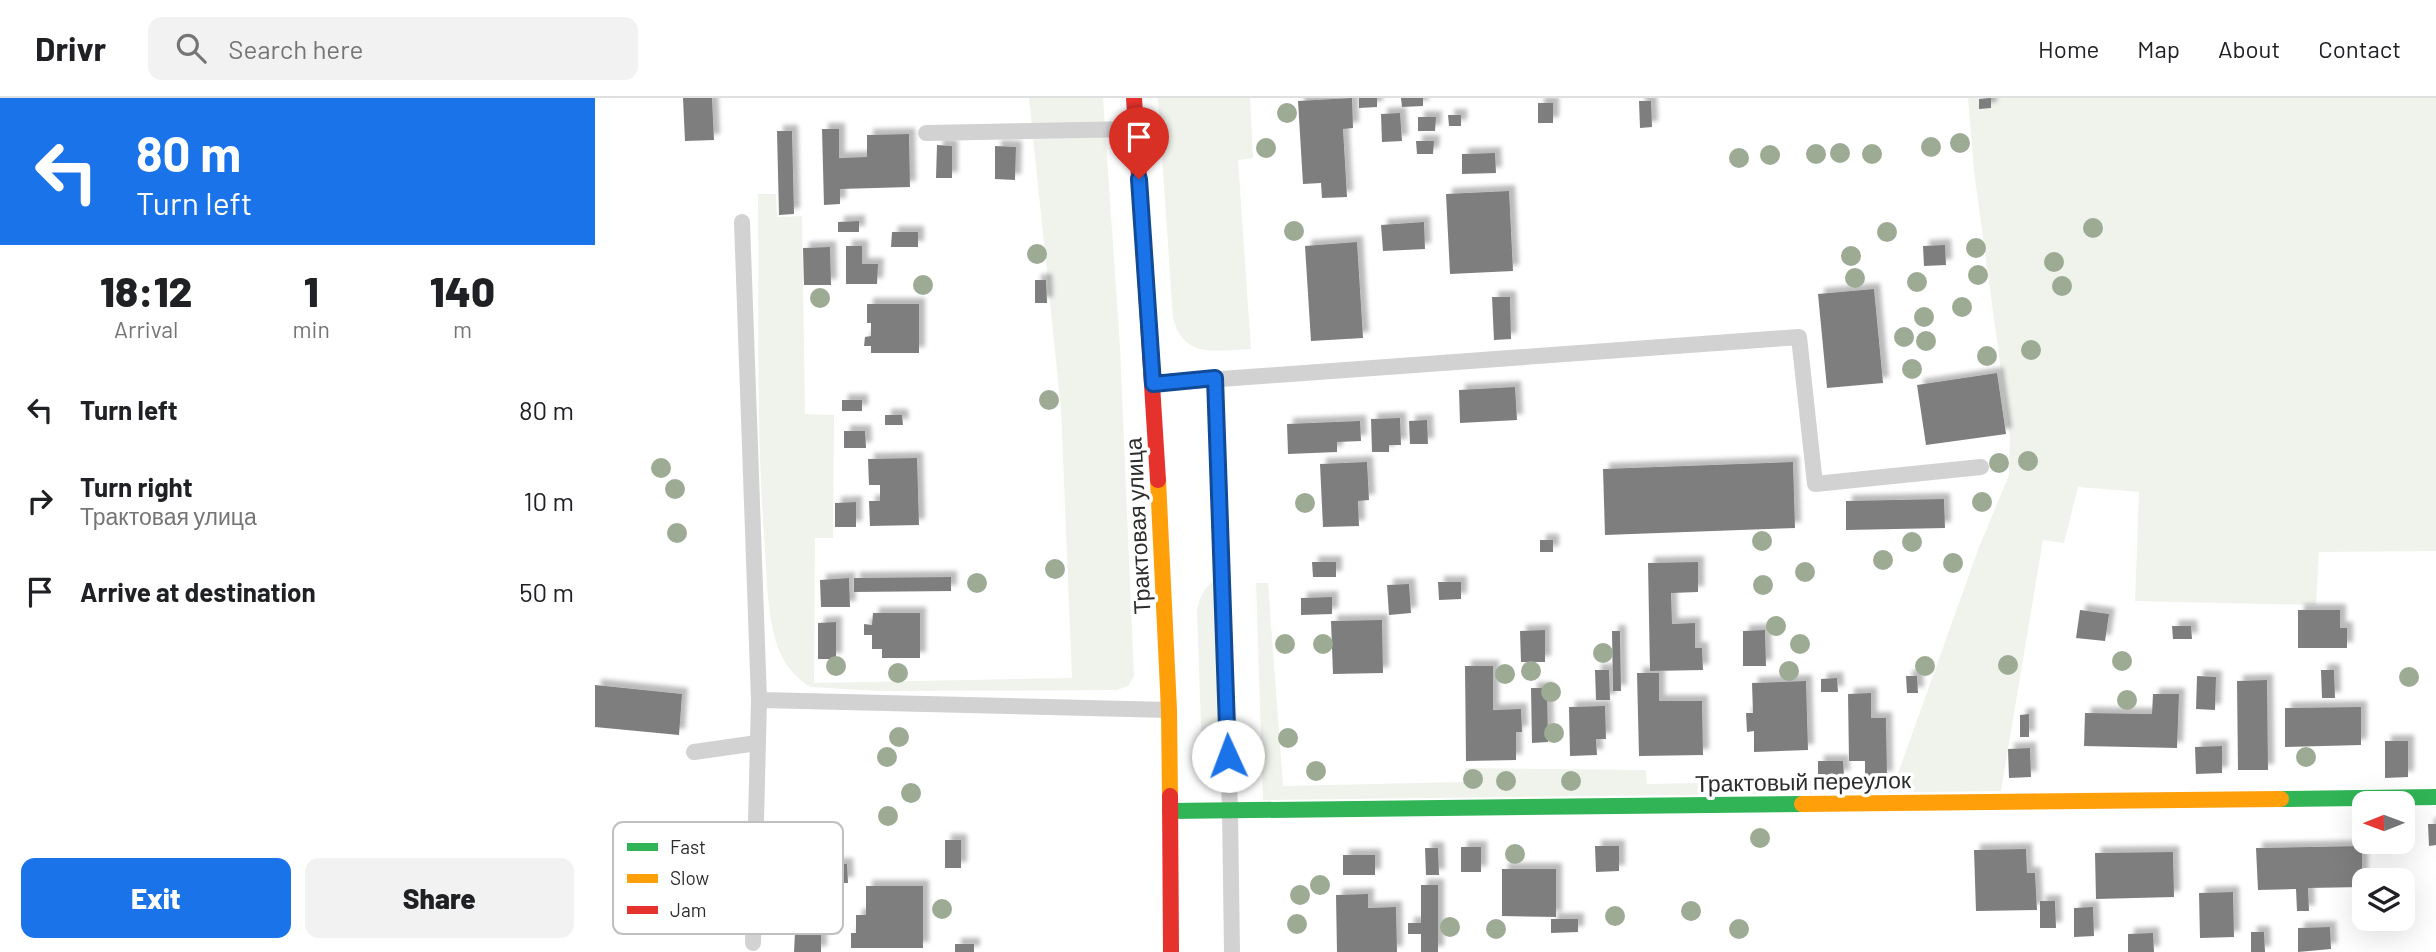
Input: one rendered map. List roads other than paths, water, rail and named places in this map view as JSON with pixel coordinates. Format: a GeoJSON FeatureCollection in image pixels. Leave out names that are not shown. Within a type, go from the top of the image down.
{"type":"FeatureCollection","features":[{"type":"Feature","properties":{"kind":"main road","name":"Трактовая улица"},"geometry":{"type":"LineString","coordinates":[[1133,98],[1153,384],[1169,710],[1171,952]]}},
{"type":"Feature","properties":{"kind":"main road","name":"Трактовый переулок"},"geometry":{"type":"LineString","coordinates":[[1170,811],[2436,797]]}},
{"type":"Feature","properties":{"kind":"lane"},"geometry":{"type":"LineString","coordinates":[[926,133],[1136,129]]}},
{"type":"Feature","properties":{"kind":"lane"},"geometry":{"type":"LineString","coordinates":[[742,222],[759,701],[755,822]]}},
{"type":"Feature","properties":{"kind":"lane"},"geometry":{"type":"LineString","coordinates":[[1153,384],[1799,337],[1815,484],[1981,467]]}},
{"type":"Feature","properties":{"kind":"lane"},"geometry":{"type":"LineString","coordinates":[[1215,378],[1230,810],[1232,952]]}},
{"type":"Feature","properties":{"kind":"lane"},"geometry":{"type":"LineString","coordinates":[[759,701],[1169,710]]}},
{"type":"Feature","properties":{"kind":"lane"},"geometry":{"type":"LineString","coordinates":[[694,752],[757,743]]}},
{"type":"Feature","properties":{"kind":"lane"},"geometry":{"type":"LineString","coordinates":[[753,934],[753,943]]}}]}
